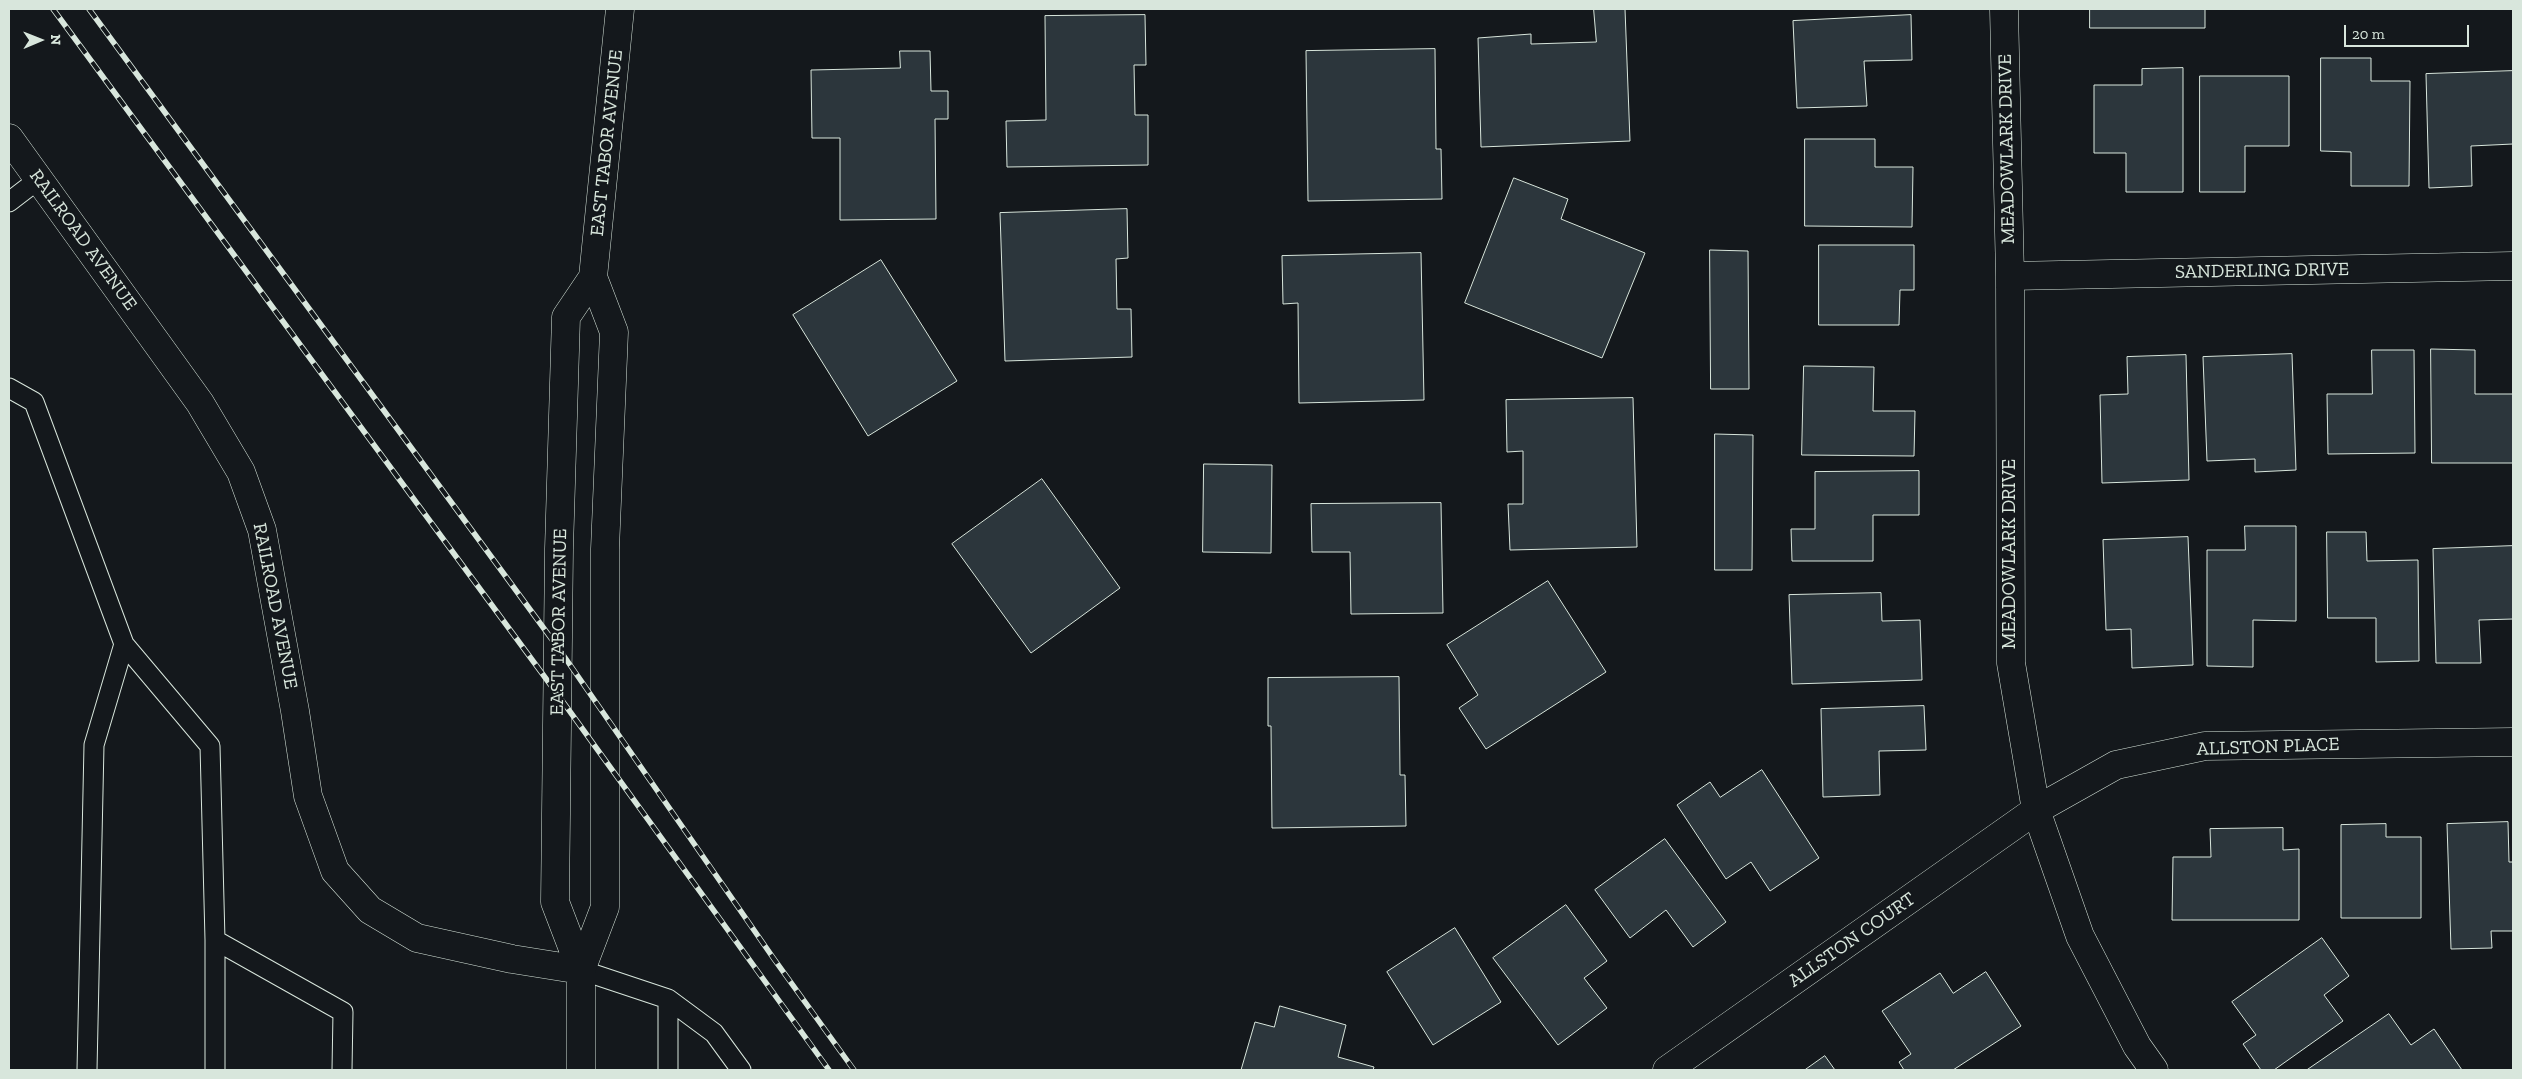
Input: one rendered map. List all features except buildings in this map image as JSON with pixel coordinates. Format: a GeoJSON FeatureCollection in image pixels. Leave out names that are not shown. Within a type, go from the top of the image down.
{"type":"FeatureCollection","features":[{"type":"Feature","properties":{"kind":"main road","name":"EAST TABOR AVENUE"},"geometry":{"type":"LineString","coordinates":[[581,1070],[581,970],[605,907],[605,549],[614,332],[593,277],[620,9]]}},
{"type":"Feature","properties":{"kind":"main road","name":"MEADOWLARK DRIVE"},"geometry":{"type":"LineString","coordinates":[[2004,9],[2010,276],[2011,663],[2036,810],[2080,936],[2137,1046],[2154,1070]]}},
{"type":"Feature","properties":{"kind":"main road","name":"RAILROAD AVENUE"},"geometry":{"type":"LineString","coordinates":[[9,138],[200,403],[241,472],[262,530],[295,711],[308,796],[335,871],[370,910],[416,938],[512,959],[581,970]]}},
{"type":"Feature","properties":{"kind":"main road","name":"SANDERLING DRIVE"},"geometry":{"type":"LineString","coordinates":[[2010,276],[2513,266]]}},
{"type":"Feature","properties":{"kind":"main road","name":"EAST TABOR AVENUE"},"geometry":{"type":"LineString","coordinates":[[581,970],[555,902],[559,549],[566,317],[593,277]]}},
{"type":"Feature","properties":{"kind":"main road","name":"ALLSTON PLACE"},"geometry":{"type":"LineString","coordinates":[[2036,810],[2116,765],[2205,746],[2513,742]]}},
{"type":"Feature","properties":{"kind":"main road","name":"ALLSTON COURT"},"geometry":{"type":"LineString","coordinates":[[1667,1070],[2036,810]]}},
{"type":"Feature","properties":{"kind":"lane"},"geometry":{"type":"LineString","coordinates":[[9,202],[39,179]]}},
{"type":"Feature","properties":{"kind":"lane"},"geometry":{"type":"LineString","coordinates":[[9,388],[34,402],[124,644],[210,746],[215,940],[215,1070]]}},
{"type":"Feature","properties":{"kind":"lane"},"geometry":{"type":"LineString","coordinates":[[87,1070],[94,745],[124,644]]}},
{"type":"Feature","properties":{"kind":"lane"},"geometry":{"type":"LineString","coordinates":[[215,940],[342,1012],[342,1070]]}},
{"type":"Feature","properties":{"kind":"lane"},"geometry":{"type":"LineString","coordinates":[[581,970],[668,999],[714,1033],[741,1070]]}},
{"type":"Feature","properties":{"kind":"lane"},"geometry":{"type":"LineString","coordinates":[[668,999],[668,1070]]}},
{"type":"Feature","properties":{"kind":"railway"},"geometry":{"type":"LineString","coordinates":[[53,9],[558,695],[829,1070]]}},
{"type":"Feature","properties":{"kind":"railway"},"geometry":{"type":"LineString","coordinates":[[89,9],[559,649],[774,959],[854,1070]]}}]}
